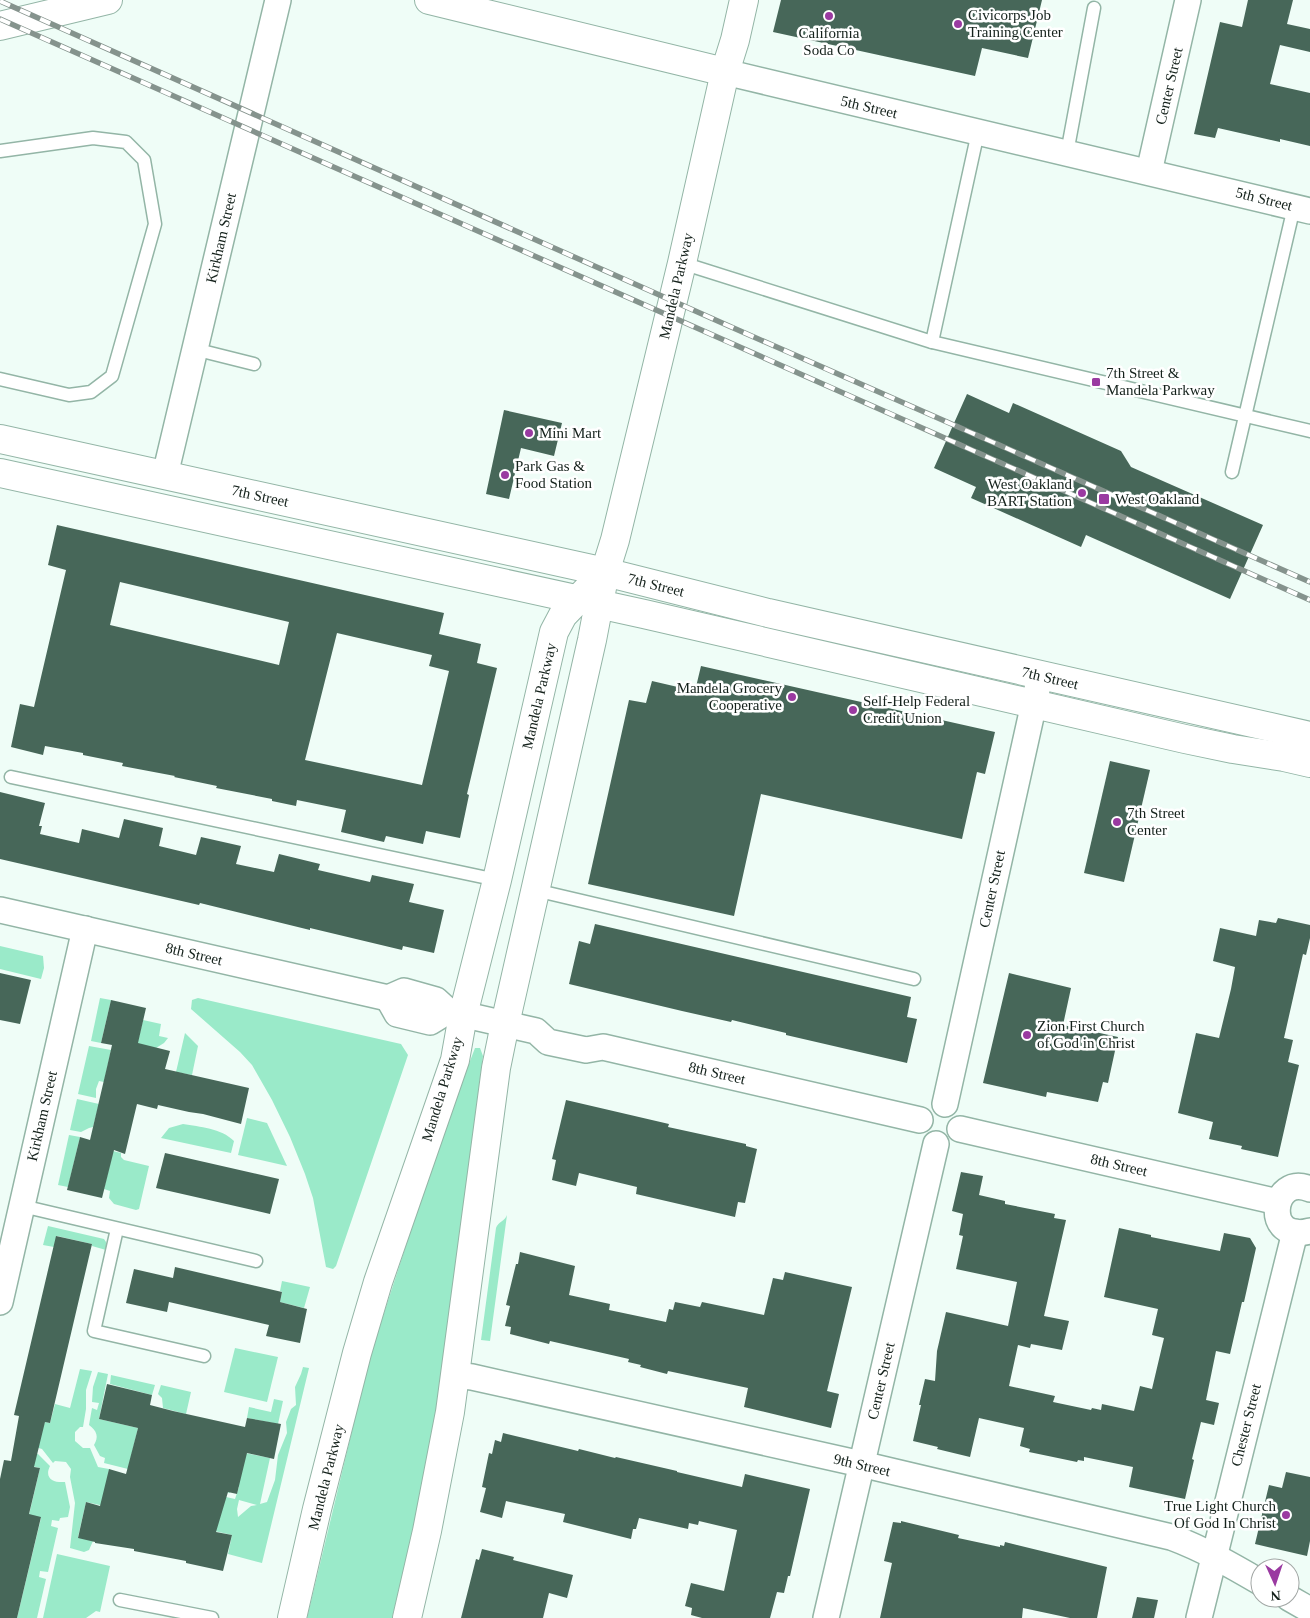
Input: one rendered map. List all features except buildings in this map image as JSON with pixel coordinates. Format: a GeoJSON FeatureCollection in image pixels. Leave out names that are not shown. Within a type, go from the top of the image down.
{"type":"FeatureCollection","features":[{"type":"Feature","properties":{"kind":"main road"},"geometry":{"type":"LineString","coordinates":[[0,26],[108,0]]}},
{"type":"Feature","properties":{"kind":"main road","name":"Mandela Parkway"},"geometry":{"type":"LineString","coordinates":[[406,1618],[427,1531],[450,1412],[496,1068],[535,890],[559,792],[588,602],[605,572],[615,540],[682,264],[725,72],[735,40],[744,0]]}},
{"type":"Feature","properties":{"kind":"main road","name":"5th Street"},"geometry":{"type":"LineString","coordinates":[[444,2],[725,72]]}},
{"type":"Feature","properties":{"kind":"main road","name":"7th Street"},"geometry":{"type":"LineString","coordinates":[[0,439],[605,572],[768,614],[1310,736]]}},
{"type":"Feature","properties":{"kind":"main road","name":"7th Street"},"geometry":{"type":"LineString","coordinates":[[0,473],[588,602],[1223,747],[1310,763]]}},
{"type":"Feature","properties":{"kind":"main road","name":"Mandela Parkway"},"geometry":{"type":"LineString","coordinates":[[292,1618],[317,1509],[357,1353],[378,1282],[455,1060],[456,1013],[497,880],[554,632],[563,615],[588,602]]}},
{"type":"Feature","properties":{"kind":"street","name":"Kirkham Street"},"geometry":{"type":"LineString","coordinates":[[165,475],[278,0]]}},
{"type":"Feature","properties":{"kind":"street","name":"Center Street"},"geometry":{"type":"LineString","coordinates":[[1149,172],[1188,0]]}},
{"type":"Feature","properties":{"kind":"street","name":"5th Street"},"geometry":{"type":"LineString","coordinates":[[725,72],[1302,209]]}},
{"type":"Feature","properties":{"kind":"street","name":"Center Street"},"geometry":{"type":"LineString","coordinates":[[945,1104],[1040,676]]}},
{"type":"Feature","properties":{"kind":"street","name":"8th Street"},"geometry":{"type":"LineString","coordinates":[[0,910],[388,998],[397,1014],[430,1022],[456,1013],[536,1031],[551,1026],[592,1034],[603,1047],[920,1120]]}},
{"type":"Feature","properties":{"kind":"street","name":"Kirkham Street"},"geometry":{"type":"LineString","coordinates":[[0,1302],[85,929]]}},
{"type":"Feature","properties":{"kind":"street"},"geometry":{"type":"LineString","coordinates":[[938,1103],[945,1104],[956,1110],[960,1116],[960,1129],[957,1135],[948,1143],[936,1144],[925,1138],[922,1133],[920,1120],[926,1108],[938,1103]]}},
{"type":"Feature","properties":{"kind":"street","name":"8th Street"},"geometry":{"type":"LineString","coordinates":[[960,1129],[1278,1202]]}},
{"type":"Feature","properties":{"kind":"street","name":"Center Street"},"geometry":{"type":"LineString","coordinates":[[826,1618],[936,1144]]}},
{"type":"Feature","properties":{"kind":"street"},"geometry":{"type":"LineString","coordinates":[[1302,1232],[1288,1230],[1282,1224],[1278,1218],[1278,1202],[1286,1191],[1309,1184]]}},
{"type":"Feature","properties":{"kind":"street","name":"Chester Street"},"geometry":{"type":"LineString","coordinates":[[1199,1618],[1214,1555],[1302,1232]]}},
{"type":"Feature","properties":{"kind":"street","name":"9th Street"},"geometry":{"type":"LineString","coordinates":[[455,1375],[472,1377],[861,1464],[1171,1537],[1214,1555],[1250,1576]]}},
{"type":"Feature","properties":{"kind":"lane"},"geometry":{"type":"LineString","coordinates":[[1067,153],[1094,8]]}},
{"type":"Feature","properties":{"kind":"lane"},"geometry":{"type":"LineString","coordinates":[[932,342],[978,132]]}},
{"type":"Feature","properties":{"kind":"lane"},"geometry":{"type":"LineString","coordinates":[[0,151],[93,138],[126,142],[144,160],[155,224],[112,376],[91,392],[69,395],[0,379]]}},
{"type":"Feature","properties":{"kind":"lane"},"geometry":{"type":"LineString","coordinates":[[1232,472],[1245,415],[1302,209]]}},
{"type":"Feature","properties":{"kind":"lane"},"geometry":{"type":"LineString","coordinates":[[682,264],[932,342],[1310,431]]}},
{"type":"Feature","properties":{"kind":"lane"},"geometry":{"type":"LineString","coordinates":[[194,349],[254,364]]}},
{"type":"Feature","properties":{"kind":"lane"},"geometry":{"type":"LineString","coordinates":[[11,777],[497,880]]}},
{"type":"Feature","properties":{"kind":"lane"},"geometry":{"type":"LineString","coordinates":[[535,890],[914,979]]}},
{"type":"Feature","properties":{"kind":"lane"},"geometry":{"type":"LineString","coordinates":[[22,1206],[117,1230],[256,1261]]}},
{"type":"Feature","properties":{"kind":"lane"},"geometry":{"type":"LineString","coordinates":[[117,1230],[94,1331],[204,1356]]}},
{"type":"Feature","properties":{"kind":"lane"},"geometry":{"type":"LineString","coordinates":[[120,1600],[212,1618]]}},
{"type":"Feature","properties":{"kind":"green space"},"geometry":{"type":"Polygon","coordinates":[[[0,946],[43,956],[44,968],[41,979],[0,969],[0,946]]]}},
{"type":"Feature","properties":{"kind":"green space"},"geometry":{"type":"Polygon","coordinates":[[[100,998],[111,1000],[101,1043],[91,1041],[100,998]]]}},
{"type":"Feature","properties":{"kind":"green space"},"geometry":{"type":"Polygon","coordinates":[[[198,998],[401,1044],[408,1055],[336,1266],[333,1269],[326,1267],[313,1198],[305,1174],[272,1100],[252,1065],[191,1009],[192,1000],[198,998]]]}},
{"type":"Feature","properties":{"kind":"green space"},"geometry":{"type":"Polygon","coordinates":[[[143,1020],[161,1024],[159,1036],[168,1038],[164,1043],[156,1048],[137,1045],[143,1020]]]}},
{"type":"Feature","properties":{"kind":"green space"},"geometry":{"type":"Polygon","coordinates":[[[185,1033],[198,1046],[192,1075],[176,1072],[185,1033]]]}},
{"type":"Feature","properties":{"kind":"green space"},"geometry":{"type":"Polygon","coordinates":[[[89,1046],[111,1050],[104,1082],[99,1081],[96,1089],[96,1098],[78,1094],[89,1046]]]}},
{"type":"Feature","properties":{"kind":"green space"},"geometry":{"type":"Polygon","coordinates":[[[475,1048],[480,1048],[483,1056],[439,1391],[428,1461],[392,1618],[307,1618],[370,1356],[445,1126],[475,1048]]]}},
{"type":"Feature","properties":{"kind":"green space"},"geometry":{"type":"Polygon","coordinates":[[[77,1099],[99,1104],[93,1127],[81,1132],[70,1130],[77,1099]]]}},
{"type":"Feature","properties":{"kind":"green space"},"geometry":{"type":"Polygon","coordinates":[[[247,1118],[267,1123],[287,1166],[238,1155],[247,1118]]]}},
{"type":"Feature","properties":{"kind":"green space"},"geometry":{"type":"Polygon","coordinates":[[[183,1124],[223,1133],[234,1141],[231,1153],[161,1138],[169,1128],[183,1124]]]}},
{"type":"Feature","properties":{"kind":"green space"},"geometry":{"type":"Polygon","coordinates":[[[69,1135],[80,1137],[68,1187],[58,1185],[69,1135]]]}},
{"type":"Feature","properties":{"kind":"green space"},"geometry":{"type":"Polygon","coordinates":[[[113,1151],[121,1153],[121,1157],[124,1160],[149,1166],[139,1209],[136,1210],[114,1204],[109,1198],[110,1191],[104,1189],[113,1151]]]}},
{"type":"Feature","properties":{"kind":"green space"},"geometry":{"type":"Polygon","coordinates":[[[507,1215],[490,1341],[481,1340],[496,1228],[507,1215]]]}},
{"type":"Feature","properties":{"kind":"green space"},"geometry":{"type":"Polygon","coordinates":[[[48,1226],[104,1239],[106,1250],[92,1246],[92,1244],[57,1236],[54,1247],[43,1245],[48,1226]]]}},
{"type":"Feature","properties":{"kind":"green space"},"geometry":{"type":"Polygon","coordinates":[[[282,1281],[310,1287],[304,1308],[280,1302],[282,1281]]]}},
{"type":"Feature","properties":{"kind":"green space"},"geometry":{"type":"Polygon","coordinates":[[[235,1348],[278,1357],[267,1402],[224,1392],[235,1348]]]}},
{"type":"Feature","properties":{"kind":"green space"},"geometry":{"type":"Polygon","coordinates":[[[303,1367],[309,1368],[262,1563],[228,1554],[232,1535],[175,1522],[226,1497],[235,1499],[239,1487],[232,1485],[230,1493],[185,1482],[245,1453],[270,1458],[260,1504],[267,1502],[275,1480],[278,1455],[287,1433],[286,1422],[291,1409],[296,1405],[295,1387],[303,1367]],[[239,1500],[238,1517],[251,1506],[257,1505],[239,1500]]]}},
{"type":"Feature","properties":{"kind":"green space"},"geometry":{"type":"Polygon","coordinates":[[[80,1369],[92,1371],[86,1390],[86,1409],[83,1427],[80,1427],[75,1432],[75,1441],[83,1448],[90,1448],[98,1467],[109,1469],[104,1506],[86,1502],[78,1537],[93,1541],[89,1550],[84,1552],[70,1548],[75,1503],[70,1477],[71,1469],[66,1462],[55,1461],[53,1463],[42,1449],[35,1447],[45,1422],[50,1423],[55,1404],[70,1408],[80,1369]]]}},
{"type":"Feature","properties":{"kind":"green space"},"geometry":{"type":"Polygon","coordinates":[[[98,1372],[108,1374],[99,1419],[138,1428],[128,1469],[104,1463],[105,1458],[100,1456],[94,1445],[96,1434],[89,1425],[92,1408],[97,1410],[99,1403],[92,1402],[93,1387],[98,1372]]]}},
{"type":"Feature","properties":{"kind":"green space"},"geometry":{"type":"Polygon","coordinates":[[[111,1375],[155,1385],[152,1395],[110,1384],[111,1375]]]}},
{"type":"Feature","properties":{"kind":"green space"},"geometry":{"type":"Polygon","coordinates":[[[161,1385],[191,1392],[186,1414],[163,1408],[162,1398],[158,1394],[161,1385]]]}},
{"type":"Feature","properties":{"kind":"green space"},"geometry":{"type":"Polygon","coordinates":[[[274,1399],[283,1401],[278,1424],[247,1418],[249,1407],[271,1412],[274,1399]]]}},
{"type":"Feature","properties":{"kind":"green space"},"geometry":{"type":"Polygon","coordinates":[[[14,1450],[38,1454],[50,1466],[48,1470],[49,1477],[53,1481],[65,1482],[70,1507],[68,1517],[60,1518],[59,1521],[52,1520],[51,1526],[58,1528],[48,1572],[40,1571],[39,1577],[46,1579],[37,1618],[17,1618],[41,1518],[29,1515],[40,1468],[11,1461],[14,1450]]]}},
{"type":"Feature","properties":{"kind":"green space"},"geometry":{"type":"Polygon","coordinates":[[[57,1554],[110,1566],[100,1612],[96,1611],[86,1618],[43,1618],[57,1554]]]}},
{"type":"Feature","properties":{"kind":"railway"},"geometry":{"type":"LineString","coordinates":[[0,1],[729,326],[1310,582]]}},
{"type":"Feature","properties":{"kind":"railway"},"geometry":{"type":"LineString","coordinates":[[0,19],[1310,600]]}},
{"type":"Feature","properties":{"kind":"place","name":"California Soda Co"},"geometry":{"type":"Point","coordinates":[829,16]}},
{"type":"Feature","properties":{"kind":"place","name":"Civicorps Job Training Center"},"geometry":{"type":"Point","coordinates":[958,24]}},
{"type":"Feature","properties":{"kind":"place","name":"7th Street & Mandela Parkway"},"geometry":{"type":"Point","coordinates":[1096,382]}},
{"type":"Feature","properties":{"kind":"place","name":"Mini Mart"},"geometry":{"type":"Point","coordinates":[529,433]}},
{"type":"Feature","properties":{"kind":"place","name":"Park Gas & Food Station"},"geometry":{"type":"Point","coordinates":[505,475]}},
{"type":"Feature","properties":{"kind":"place","name":"West Oakland BART Station"},"geometry":{"type":"Point","coordinates":[1082,493]}},
{"type":"Feature","properties":{"kind":"place","name":"West Oakland"},"geometry":{"type":"Point","coordinates":[1104,499]}},
{"type":"Feature","properties":{"kind":"place","name":"Mandela Grocery Cooperative"},"geometry":{"type":"Point","coordinates":[792,697]}},
{"type":"Feature","properties":{"kind":"place","name":"Self-Help Federal Credit Union"},"geometry":{"type":"Point","coordinates":[853,710]}},
{"type":"Feature","properties":{"kind":"place","name":"7th Street Center"},"geometry":{"type":"Point","coordinates":[1117,822]}},
{"type":"Feature","properties":{"kind":"place","name":"Zion First Church of God in Christ"},"geometry":{"type":"Point","coordinates":[1027,1035]}},
{"type":"Feature","properties":{"kind":"place","name":"True Light Church Of God In Christ"},"geometry":{"type":"Point","coordinates":[1286,1515]}}]}
